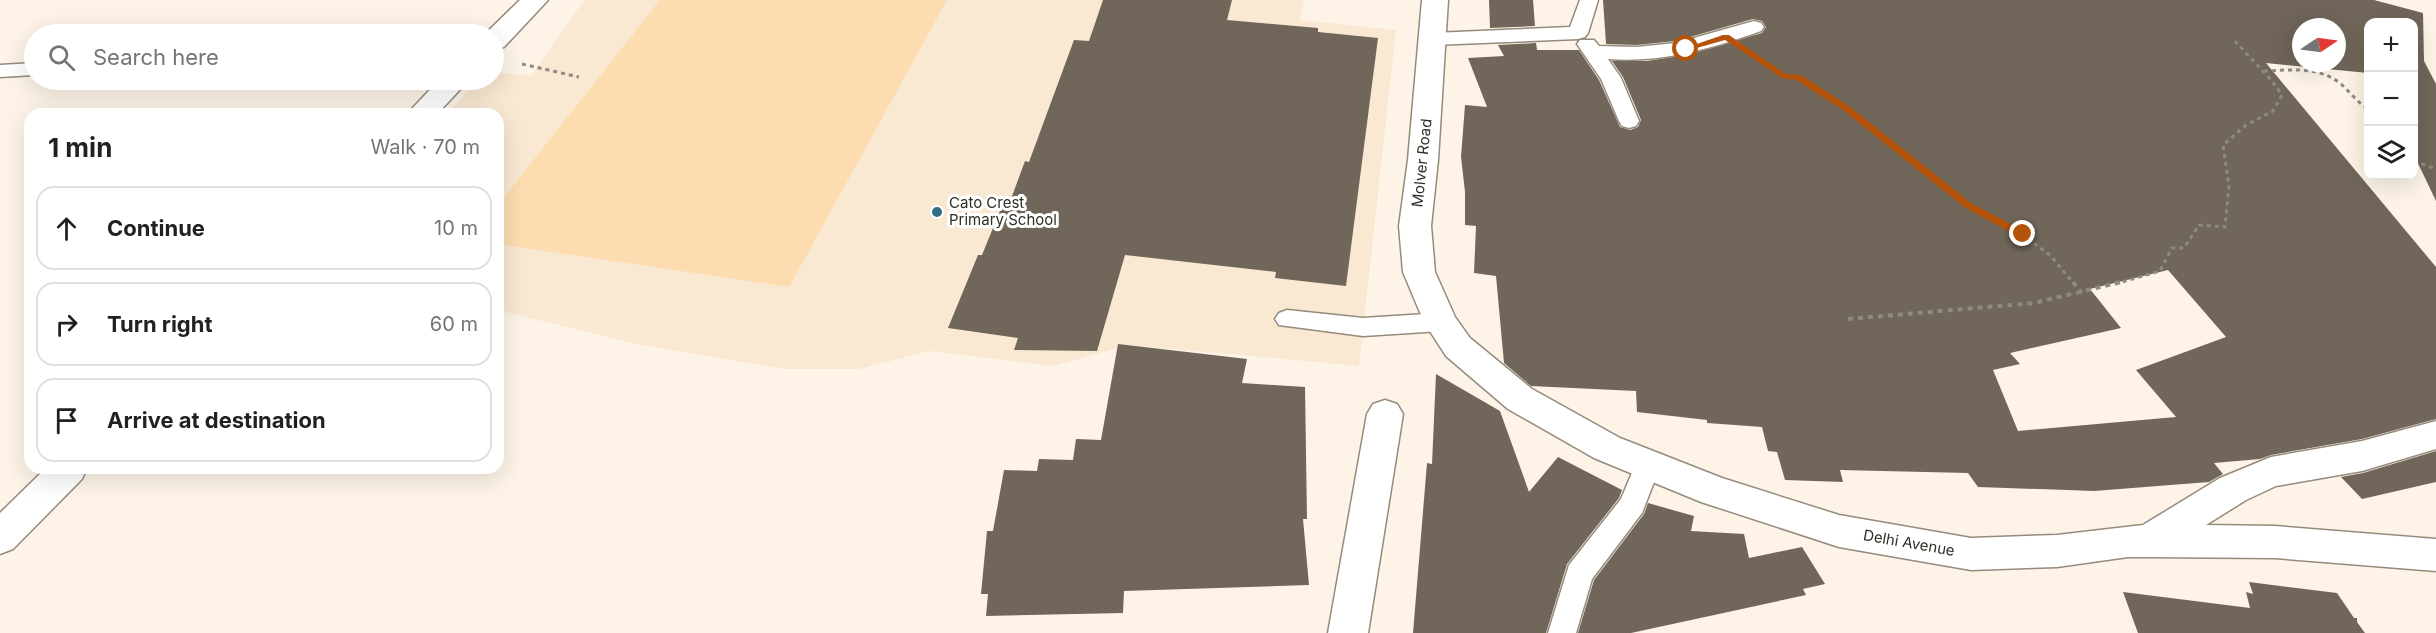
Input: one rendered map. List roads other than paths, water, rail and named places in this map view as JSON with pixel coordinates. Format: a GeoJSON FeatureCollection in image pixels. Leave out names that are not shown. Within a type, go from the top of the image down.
{"type":"FeatureCollection","features":[{"type":"Feature","properties":{"kind":"street"},"geometry":{"type":"LineString","coordinates":[[504,31],[535,0]]}},
{"type":"Feature","properties":{"kind":"street","name":"Molver Road"},"geometry":{"type":"LineString","coordinates":[[1435,0],[1415,226],[1419,273],[1441,322]]}},
{"type":"Feature","properties":{"kind":"street"},"geometry":{"type":"LineString","coordinates":[[427,108],[445,90]]}},
{"type":"Feature","properties":{"kind":"street","name":"Delhi Avenue"},"geometry":{"type":"LineString","coordinates":[[1441,322],[1458,347],[1520,399],[1607,448],[1714,491],[1839,531],[1971,554],[2057,550],[2128,541],[2149,541],[2275,542],[2436,555]]}},
{"type":"Feature","properties":{"kind":"street"},"geometry":{"type":"LineString","coordinates":[[1348,633],[1386,414]]}},
{"type":"Feature","properties":{"kind":"street"},"geometry":{"type":"LineString","coordinates":[[2149,541],[2233,489],[2271,471],[2362,456],[2436,435]]}},
{"type":"Feature","properties":{"kind":"street"},"geometry":{"type":"LineString","coordinates":[[0,538],[63,474]]}},
{"type":"Feature","properties":{"kind":"lane"},"geometry":{"type":"LineString","coordinates":[[1578,33],[1589,0]]}},
{"type":"Feature","properties":{"kind":"lane"},"geometry":{"type":"LineString","coordinates":[[1594,52],[1626,55],[1686,49],[1754,27]]}},
{"type":"Feature","properties":{"kind":"lane"},"geometry":{"type":"LineString","coordinates":[[1433,39],[1578,33]]}},
{"type":"Feature","properties":{"kind":"lane"},"geometry":{"type":"LineString","coordinates":[[1578,33],[1611,78],[1629,121]]}},
{"type":"Feature","properties":{"kind":"lane"},"geometry":{"type":"LineString","coordinates":[[0,71],[24,70]]}},
{"type":"Feature","properties":{"kind":"lane"},"geometry":{"type":"LineString","coordinates":[[1287,319],[1363,327],[1441,322]]}},
{"type":"Feature","properties":{"kind":"lane"},"geometry":{"type":"LineString","coordinates":[[1562,632],[1579,574],[1632,505],[1648,464]]}},
{"type":"Feature","properties":{"kind":"place","name":"Cato Crest Primary School"},"geometry":{"type":"Point","coordinates":[937,212]}}]}
